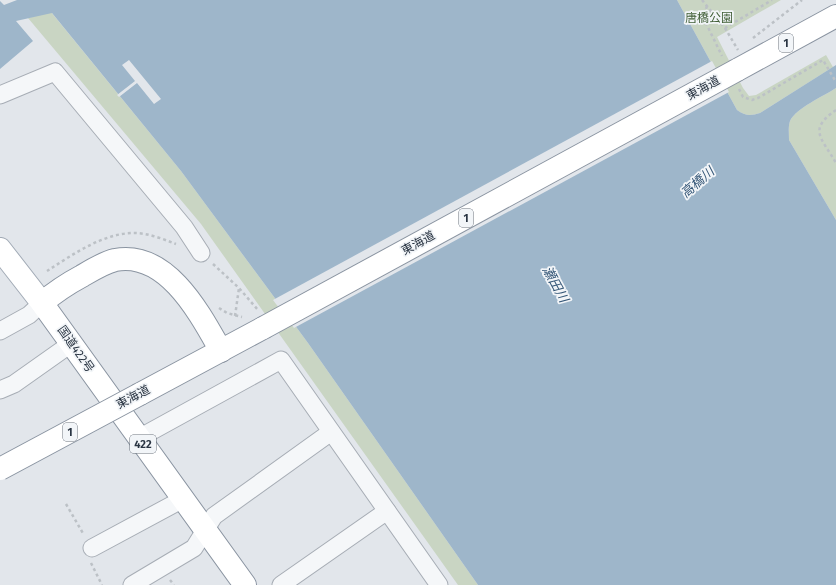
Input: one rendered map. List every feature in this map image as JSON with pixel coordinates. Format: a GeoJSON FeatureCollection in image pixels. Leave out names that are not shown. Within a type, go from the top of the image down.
{"type":"FeatureCollection","features":[{"type":"Feature","properties":{"kind":"main road","name":"東海道"},"geometry":{"type":"LineString","coordinates":[[0,469],[263,328],[737,56],[836,16]]}},
{"type":"Feature","properties":{"kind":"main road","name":"国道422号"},"geometry":{"type":"LineString","coordinates":[[0,249],[72,343],[245,585]]}},
{"type":"Feature","properties":{"kind":"main road"},"geometry":{"type":"LineString","coordinates":[[42,303],[60,288],[114,260],[130,259],[147,263],[162,272],[185,294],[221,351]]}},
{"type":"Feature","properties":{"kind":"street"},"geometry":{"type":"LineString","coordinates":[[0,95],[55,72],[184,227],[201,253]]}},
{"type":"Feature","properties":{"kind":"street"},"geometry":{"type":"LineString","coordinates":[[0,331],[29,315],[42,303]]}},
{"type":"Feature","properties":{"kind":"street"},"geometry":{"type":"LineString","coordinates":[[0,390],[14,384],[72,343]]}},
{"type":"Feature","properties":{"kind":"street"},"geometry":{"type":"LineString","coordinates":[[139,438],[281,360],[439,585]]}},
{"type":"Feature","properties":{"kind":"street"},"geometry":{"type":"LineString","coordinates":[[0,469],[116,406]]}},
{"type":"Feature","properties":{"kind":"street"},"geometry":{"type":"LineString","coordinates":[[132,585],[194,548],[214,516],[331,432]]}},
{"type":"Feature","properties":{"kind":"street"},"geometry":{"type":"LineString","coordinates":[[92,548],[183,498]]}},
{"type":"Feature","properties":{"kind":"street"},"geometry":{"type":"LineString","coordinates":[[281,585],[387,511]]}},
{"type":"Feature","properties":{"kind":"path"},"geometry":{"type":"LineString","coordinates":[[702,0],[725,28],[737,56]]}},
{"type":"Feature","properties":{"kind":"path"},"geometry":{"type":"LineString","coordinates":[[725,28],[772,0]]}},
{"type":"Feature","properties":{"kind":"path"},"geometry":{"type":"LineString","coordinates":[[750,41],[802,0]]}},
{"type":"Feature","properties":{"kind":"path"},"geometry":{"type":"LineString","coordinates":[[737,56],[744,45]]}},
{"type":"Feature","properties":{"kind":"path"},"geometry":{"type":"LineString","coordinates":[[825,62],[836,82]]}},
{"type":"Feature","properties":{"kind":"path"},"geometry":{"type":"LineString","coordinates":[[836,110],[824,118],[819,124],[819,131],[836,163]]}},
{"type":"Feature","properties":{"kind":"path"},"geometry":{"type":"LineString","coordinates":[[235,316],[239,288]]}},
{"type":"Feature","properties":{"kind":"green space","name":"唐橋公園"},"geometry":{"type":"Polygon","coordinates":[[[677,0],[781,0],[717,37],[743,88],[749,96],[756,95],[826,55],[833,67],[760,113],[751,115],[745,114],[737,110],[677,0]]]}},
{"type":"Feature","properties":{"kind":"green space"},"geometry":{"type":"Polygon","coordinates":[[[51,12],[181,171],[308,343],[478,585],[458,585],[201,224],[28,18],[51,12]]]}},
{"type":"Feature","properties":{"kind":"green space"},"geometry":{"type":"Polygon","coordinates":[[[836,88],[836,220],[789,140],[789,126],[793,116],[798,111],[836,88]]]}},
{"type":"Feature","properties":{"kind":"water"},"geometry":{"type":"Polygon","coordinates":[[[17,0],[677,0],[737,110],[748,115],[760,113],[836,65],[836,88],[798,111],[793,116],[789,126],[789,140],[836,220],[836,585],[478,585],[308,343],[181,171],[52,13],[16,21],[33,41],[0,69],[0,1],[4,5],[17,0]]]}},
{"type":"Feature","properties":{"kind":"pier"},"geometry":{"type":"Polygon","coordinates":[[[129,60],[161,99],[154,104],[137,83],[119,97],[117,95],[135,81],[122,65],[129,60]]]}},
{"type":"Feature","properties":{"kind":"pier"},"geometry":{"type":"Polygon","coordinates":[[[712,61],[729,92],[294,328],[273,300],[712,61]]]}},
{"type":"Feature","properties":{"kind":"water label","name":"高橋川"},"geometry":{"type":"Point","coordinates":[697,182]}},
{"type":"Feature","properties":{"kind":"water label","name":"瀬田川"},"geometry":{"type":"Point","coordinates":[556,284]}}]}
